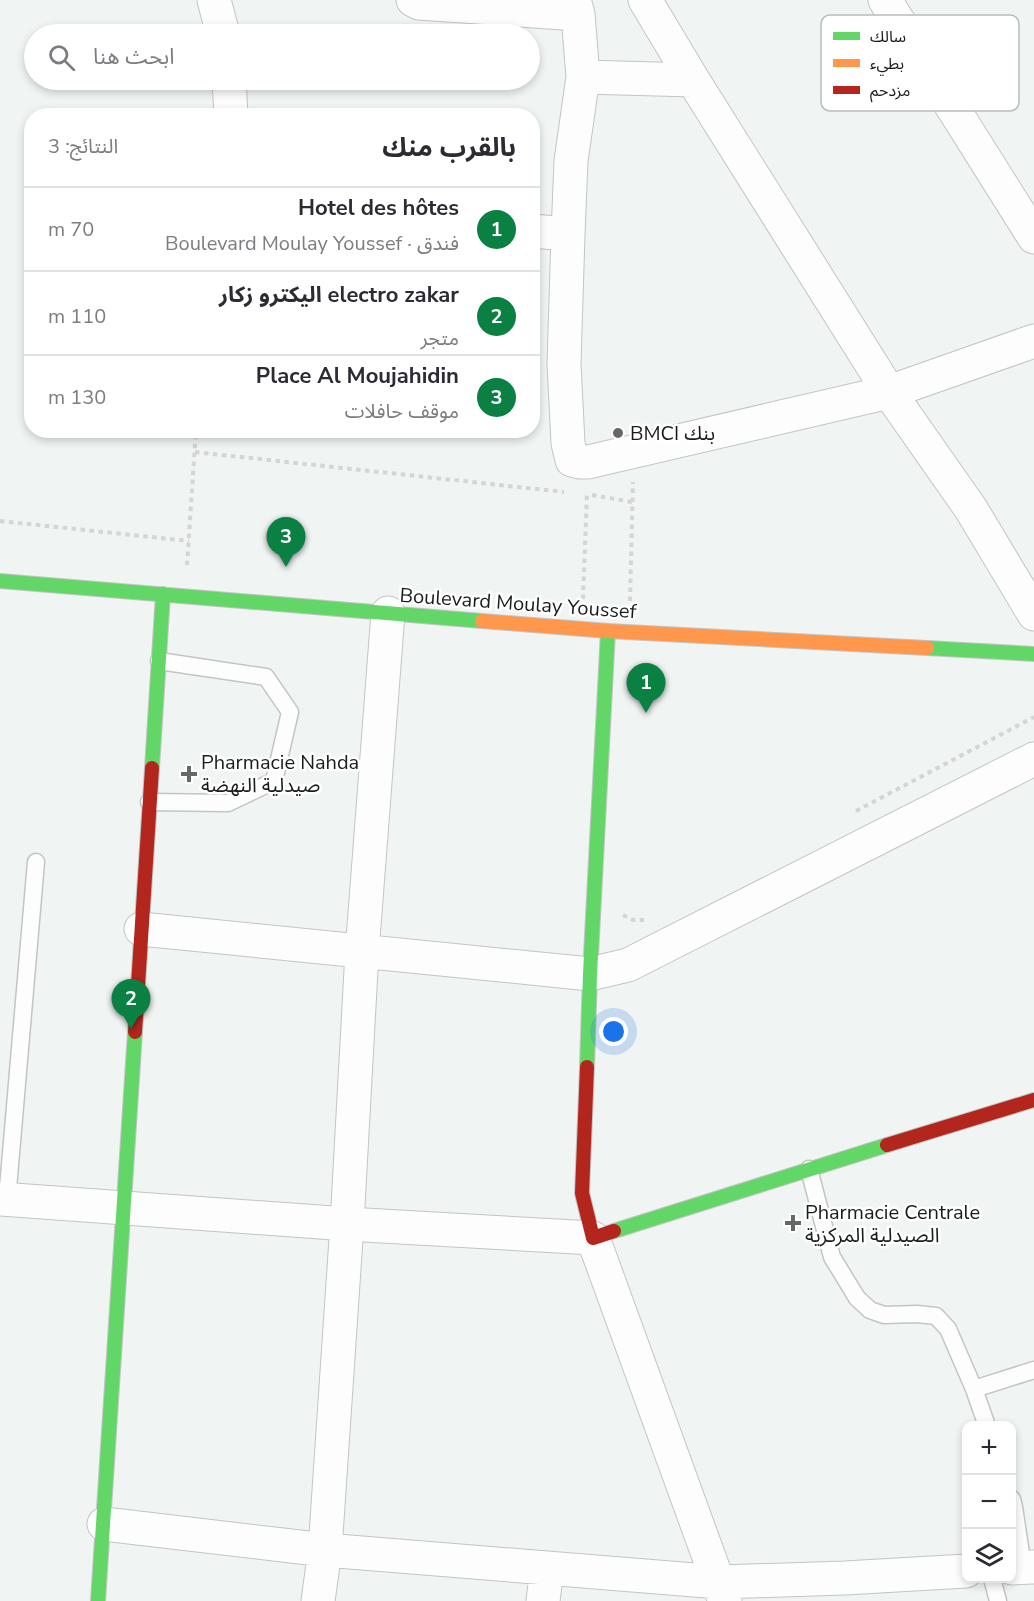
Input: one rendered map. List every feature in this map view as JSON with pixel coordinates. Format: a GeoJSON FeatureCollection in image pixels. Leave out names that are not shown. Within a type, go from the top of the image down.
{"type":"FeatureCollection","features":[{"type":"Feature","properties":{"kind":"street"},"geometry":{"type":"LineString","coordinates":[[214,0],[220,24]]}},
{"type":"Feature","properties":{"kind":"street"},"geometry":{"type":"LineString","coordinates":[[413,0],[419,3],[576,7],[583,77],[571,161],[564,364],[569,452],[572,460],[588,462],[889,392],[1034,341]]}},
{"type":"Feature","properties":{"kind":"street"},"geometry":{"type":"LineString","coordinates":[[645,0],[889,392],[971,509],[1034,614]]}},
{"type":"Feature","properties":{"kind":"street"},"geometry":{"type":"LineString","coordinates":[[885,0],[894,15]]}},
{"type":"Feature","properties":{"kind":"street"},"geometry":{"type":"LineString","coordinates":[[583,77],[693,80]]}},
{"type":"Feature","properties":{"kind":"street"},"geometry":{"type":"LineString","coordinates":[[230,90],[231,108]]}},
{"type":"Feature","properties":{"kind":"street"},"geometry":{"type":"LineString","coordinates":[[955,111],[1034,237]]}},
{"type":"Feature","properties":{"kind":"street"},"geometry":{"type":"LineString","coordinates":[[540,232],[568,234]]}},
{"type":"Feature","properties":{"kind":"street","name":"Boulevard Moulay Youssef"},"geometry":{"type":"LineString","coordinates":[[0,581],[608,631],[1034,654]]}},
{"type":"Feature","properties":{"kind":"street"},"geometry":{"type":"LineString","coordinates":[[98,1601],[163,594]]}},
{"type":"Feature","properties":{"kind":"street"},"geometry":{"type":"LineString","coordinates":[[318,1601],[326,1550],[362,952],[388,613]]}},
{"type":"Feature","properties":{"kind":"street"},"geometry":{"type":"LineString","coordinates":[[608,631],[590,974],[582,1193],[593,1238],[722,1591]]}},
{"type":"Feature","properties":{"kind":"street"},"geometry":{"type":"LineString","coordinates":[[141,929],[590,974],[628,965],[1034,759]]}},
{"type":"Feature","properties":{"kind":"street"},"geometry":{"type":"LineString","coordinates":[[3,1199],[347,1224],[593,1238],[1034,1100]]}},
{"type":"Feature","properties":{"kind":"street"},"geometry":{"type":"LineString","coordinates":[[104,1524],[326,1550],[547,1568],[722,1591],[851,1589],[962,1571]]}},
{"type":"Feature","properties":{"kind":"street"},"geometry":{"type":"LineString","coordinates":[[543,1601],[547,1568]]}},
{"type":"Feature","properties":{"kind":"lane"},"geometry":{"type":"LineString","coordinates":[[149,802],[228,803],[274,781],[290,712],[266,677],[159,661]]}},
{"type":"Feature","properties":{"kind":"lane"},"geometry":{"type":"LineString","coordinates":[[3,1199],[36,862]]}},
{"type":"Feature","properties":{"kind":"lane"},"geometry":{"type":"LineString","coordinates":[[809,1169],[832,1257],[857,1298],[870,1310],[884,1315],[936,1316],[948,1329],[986,1421]]}},
{"type":"Feature","properties":{"kind":"lane"},"geometry":{"type":"LineString","coordinates":[[974,1389],[1034,1370]]}},
{"type":"Feature","properties":{"kind":"lane"},"geometry":{"type":"LineString","coordinates":[[1016,1520],[1023,1567]]}},
{"type":"Feature","properties":{"kind":"lane"},"geometry":{"type":"LineString","coordinates":[[993,1583],[998,1601]]}},
{"type":"Feature","properties":{"kind":"path"},"geometry":{"type":"LineString","coordinates":[[184,596],[196,438]]}},
{"type":"Feature","properties":{"kind":"path"},"geometry":{"type":"LineString","coordinates":[[195,452],[575,493]]}},
{"type":"Feature","properties":{"kind":"path"},"geometry":{"type":"LineString","coordinates":[[629,632],[634,452]]}},
{"type":"Feature","properties":{"kind":"path"},"geometry":{"type":"LineString","coordinates":[[587,494],[633,502]]}},
{"type":"Feature","properties":{"kind":"path"},"geometry":{"type":"LineString","coordinates":[[0,521],[189,541]]}},
{"type":"Feature","properties":{"kind":"path"},"geometry":{"type":"LineString","coordinates":[[854,812],[1034,717]]}},
{"type":"Feature","properties":{"kind":"path"},"geometry":{"type":"LineString","coordinates":[[618,911],[633,920],[643,921],[652,918]]}},
{"type":"Feature","properties":{"kind":"traffic: fast"},"geometry":{"type":"LineString","coordinates":[[0,581],[482,621]]}},
{"type":"Feature","properties":{"kind":"traffic: fast"},"geometry":{"type":"LineString","coordinates":[[152,768],[163,594]]}},
{"type":"Feature","properties":{"kind":"traffic: fast"},"geometry":{"type":"LineString","coordinates":[[587,1067],[608,631]]}},
{"type":"Feature","properties":{"kind":"traffic: fast"},"geometry":{"type":"LineString","coordinates":[[927,648],[1034,654]]}},
{"type":"Feature","properties":{"kind":"traffic: fast"},"geometry":{"type":"LineString","coordinates":[[98,1601],[135,1032]]}},
{"type":"Feature","properties":{"kind":"traffic: fast"},"geometry":{"type":"LineString","coordinates":[[614,1231],[887,1145]]}},
{"type":"Feature","properties":{"kind":"traffic: slow"},"geometry":{"type":"LineString","coordinates":[[482,621],[608,631],[927,648]]}},
{"type":"Feature","properties":{"kind":"traffic: jam"},"geometry":{"type":"LineString","coordinates":[[135,1032],[152,768]]}},
{"type":"Feature","properties":{"kind":"traffic: jam"},"geometry":{"type":"LineString","coordinates":[[587,1067],[582,1193],[593,1238],[614,1231]]}},
{"type":"Feature","properties":{"kind":"traffic: jam"},"geometry":{"type":"LineString","coordinates":[[887,1145],[1034,1100]]}},
{"type":"Feature","properties":{"kind":"place","name":"BMCI بنك"},"geometry":{"type":"Point","coordinates":[618,433]}},
{"type":"Feature","properties":{"kind":"place","name":"Place Al Moujahidin"},"geometry":{"type":"Point","coordinates":[286,567]}},
{"type":"Feature","properties":{"kind":"place","name":"Hotel des hôtes"},"geometry":{"type":"Point","coordinates":[646,713]}},
{"type":"Feature","properties":{"kind":"place","name":"Pharmacie Nahda صيدلية النهضة"},"geometry":{"type":"Point","coordinates":[189,774]}},
{"type":"Feature","properties":{"kind":"place","name":"electro zakar اليكترو زكار"},"geometry":{"type":"Point","coordinates":[131,1029]}},
{"type":"Feature","properties":{"kind":"place","name":"Pharmacie Centrale الصيدلية المركزية"},"geometry":{"type":"Point","coordinates":[793,1223]}}]}
